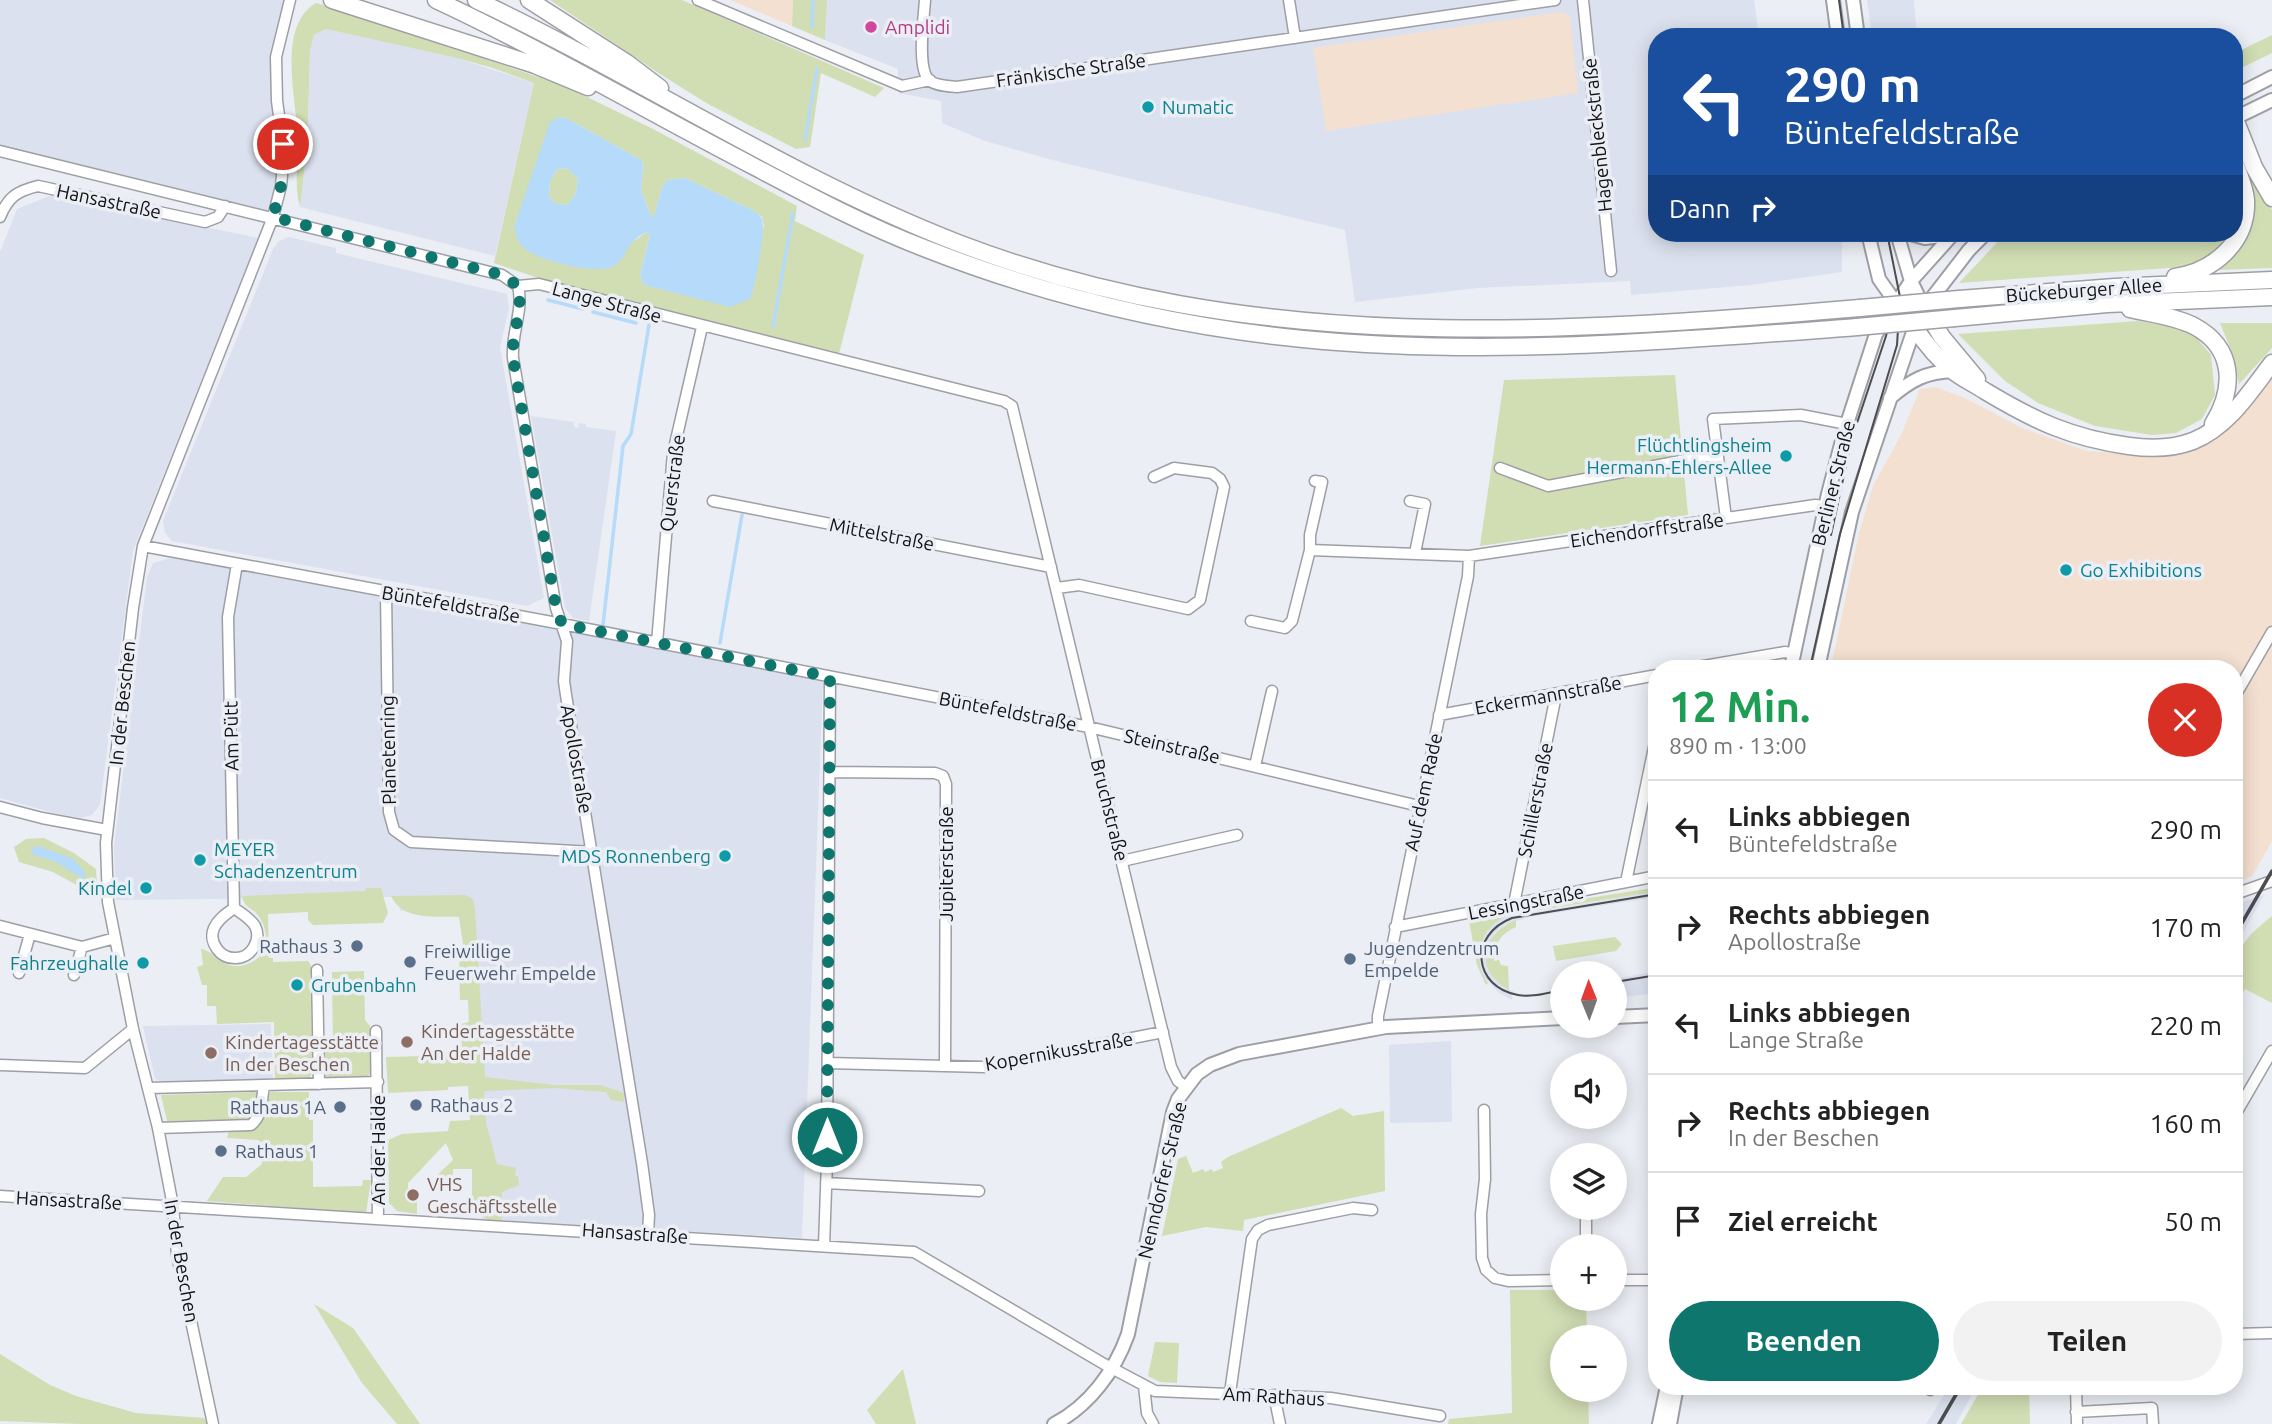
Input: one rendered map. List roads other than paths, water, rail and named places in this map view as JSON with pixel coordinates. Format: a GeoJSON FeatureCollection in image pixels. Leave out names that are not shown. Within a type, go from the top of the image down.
{"type":"FeatureCollection","features":[{"type":"Feature","properties":{"kind":"highway"},"geometry":{"type":"LineString","coordinates":[[332,0],[536,65],[652,113]]}},
{"type":"Feature","properties":{"kind":"highway"},"geometry":{"type":"LineString","coordinates":[[436,0],[544,52],[652,113]]}},
{"type":"Feature","properties":{"kind":"highway"},"geometry":{"type":"LineString","coordinates":[[476,0],[698,117]]}},
{"type":"Feature","properties":{"kind":"highway"},"geometry":{"type":"LineString","coordinates":[[529,0],[627,63],[698,117]]}},
{"type":"Feature","properties":{"kind":"highway","name":"Bückeburger Allee"},"geometry":{"type":"LineString","coordinates":[[652,113],[814,198],[922,248],[1025,285],[1178,321],[1305,339],[1501,347],[1650,342],[1857,327],[2107,304],[2272,297]]}},
{"type":"Feature","properties":{"kind":"highway","name":"Bückeburger Allee"},"geometry":{"type":"LineString","coordinates":[[698,117],[762,153],[892,215],[958,243],[1027,267],[1124,293],[1243,315],[1307,323],[1501,330],[1648,325],[1959,299],[2272,280]]}},
{"type":"Feature","properties":{"kind":"highway"},"geometry":{"type":"LineString","coordinates":[[2243,139],[2254,167],[2272,198]]}},
{"type":"Feature","properties":{"kind":"highway"},"geometry":{"type":"LineString","coordinates":[[2243,186],[2246,209],[2243,223]]}},
{"type":"Feature","properties":{"kind":"highway"},"geometry":{"type":"LineString","coordinates":[[2116,288],[2183,276],[2210,265],[2234,242]]}},
{"type":"Feature","properties":{"kind":"highway"},"geometry":{"type":"LineString","coordinates":[[2107,304],[2171,317],[2193,325],[2218,347],[2225,361],[2229,387],[2224,405],[2205,435]]}},
{"type":"Feature","properties":{"kind":"highway"},"geometry":{"type":"LineString","coordinates":[[1924,308],[1934,326],[1966,368],[1991,394]]}},
{"type":"Feature","properties":{"kind":"highway"},"geometry":{"type":"LineString","coordinates":[[1914,327],[1953,371],[2034,419],[2067,433],[2145,448],[2170,447],[2205,435],[2228,418],[2272,363]]}},
{"type":"Feature","properties":{"kind":"street","name":"In der Beschen"},"geometry":{"type":"LineString","coordinates":[[213,1424],[177,1255],[173,1206],[158,1128],[133,1029],[115,938],[107,891],[107,830],[132,608],[143,547],[273,217],[281,186],[283,165],[276,57],[290,0]]}},
{"type":"Feature","properties":{"kind":"street","name":"Fränkische Straße"},"geometry":{"type":"LineString","coordinates":[[698,0],[902,86],[930,80],[942,86],[957,87],[1555,0]]}},
{"type":"Feature","properties":{"kind":"street"},"geometry":{"type":"LineString","coordinates":[[925,0],[922,56],[924,72],[930,80]]}},
{"type":"Feature","properties":{"kind":"street"},"geometry":{"type":"LineString","coordinates":[[1289,0],[1295,38]]}},
{"type":"Feature","properties":{"kind":"street","name":"Hagenbleckstraße"},"geometry":{"type":"LineString","coordinates":[[1583,0],[1611,271]]}},
{"type":"Feature","properties":{"kind":"street"},"geometry":{"type":"LineString","coordinates":[[1833,0],[1837,28]]}},
{"type":"Feature","properties":{"kind":"street"},"geometry":{"type":"LineString","coordinates":[[1853,0],[1857,28]]}},
{"type":"Feature","properties":{"kind":"street"},"geometry":{"type":"LineString","coordinates":[[2243,92],[2272,77]]}},
{"type":"Feature","properties":{"kind":"street"},"geometry":{"type":"LineString","coordinates":[[2243,115],[2272,100]]}},
{"type":"Feature","properties":{"kind":"street","name":"Lange Straße"},"geometry":{"type":"LineString","coordinates":[[0,151],[502,275],[518,286],[539,284],[1003,401],[1012,406]]}},
{"type":"Feature","properties":{"kind":"street","name":"Hansastraße"},"geometry":{"type":"LineString","coordinates":[[0,217],[5,204],[18,191],[38,186],[205,222],[218,217],[225,206]]}},
{"type":"Feature","properties":{"kind":"street"},"geometry":{"type":"LineString","coordinates":[[1870,242],[1879,279],[1914,327]]}},
{"type":"Feature","properties":{"kind":"street"},"geometry":{"type":"LineString","coordinates":[[1900,242],[1911,281],[1924,308]]}},
{"type":"Feature","properties":{"kind":"street","name":"Berliner Straße"},"geometry":{"type":"LineString","coordinates":[[1793,660],[1826,500],[1847,424],[1879,329],[1911,281],[1945,242]]}},
{"type":"Feature","properties":{"kind":"street","name":"Berliner Straße"},"geometry":{"type":"LineString","coordinates":[[1820,660],[1853,512],[1914,327],[1924,308],[1977,242]]}},
{"type":"Feature","properties":{"kind":"street","name":"Apollostraße"},"geometry":{"type":"LineString","coordinates":[[518,286],[520,305],[513,337],[513,358],[556,608],[568,641],[566,695],[642,1163],[649,1214],[648,1234]]}},
{"type":"Feature","properties":{"kind":"street"},"geometry":{"type":"LineString","coordinates":[[1879,329],[1934,326]]}},
{"type":"Feature","properties":{"kind":"street","name":"Querstraße"},"geometry":{"type":"LineString","coordinates":[[657,643],[673,453],[702,327]]}},
{"type":"Feature","properties":{"kind":"street"},"geometry":{"type":"LineString","coordinates":[[1890,398],[1930,373],[1953,371]]}},
{"type":"Feature","properties":{"kind":"street","name":"Bruchstraße"},"geometry":{"type":"LineString","coordinates":[[1012,406],[1171,1067],[1178,1081],[1186,1087]]}},
{"type":"Feature","properties":{"kind":"street"},"geometry":{"type":"LineString","coordinates":[[1726,518],[1713,419],[1801,415],[1847,424]]}},
{"type":"Feature","properties":{"kind":"street"},"geometry":{"type":"LineString","coordinates":[[1500,468],[1549,486],[1718,454]]}},
{"type":"Feature","properties":{"kind":"street"},"geometry":{"type":"LineString","coordinates":[[1057,588],[1079,585],[1188,609],[1200,600],[1224,487],[1220,478],[1212,473],[1174,468],[1154,477]]}},
{"type":"Feature","properties":{"kind":"street"},"geometry":{"type":"LineString","coordinates":[[1251,621],[1285,628],[1292,621],[1310,550],[1310,535],[1322,482],[1315,481]]}},
{"type":"Feature","properties":{"kind":"street"},"geometry":{"type":"LineString","coordinates":[[1410,500],[1425,503],[1415,553]]}},
{"type":"Feature","properties":{"kind":"street","name":"Eichendorffstraße"},"geometry":{"type":"LineString","coordinates":[[1310,550],[1469,556],[1815,505],[1826,500]]}},
{"type":"Feature","properties":{"kind":"street","name":"Mittelstraße"},"geometry":{"type":"LineString","coordinates":[[713,501],[1051,567]]}},
{"type":"Feature","properties":{"kind":"street","name":"Büntefeldstraße"},"geometry":{"type":"LineString","coordinates":[[143,547],[562,624],[1089,727]]}},
{"type":"Feature","properties":{"kind":"street","name":"Auf dem Rade"},"geometry":{"type":"LineString","coordinates":[[1378,1028],[1378,1016],[1419,806],[1468,576],[1469,556]]}},
{"type":"Feature","properties":{"kind":"street","name":"Am Pütt"},"geometry":{"type":"LineString","coordinates":[[234,908],[228,617],[237,564]]}},
{"type":"Feature","properties":{"kind":"street","name":"Planetenring"},"geometry":{"type":"LineString","coordinates":[[386,592],[388,812],[394,830],[411,842],[593,852]]}},
{"type":"Feature","properties":{"kind":"street"},"geometry":{"type":"LineString","coordinates":[[2243,682],[2272,632]]}},
{"type":"Feature","properties":{"kind":"street"},"geometry":{"type":"LineString","coordinates":[[1738,660],[1785,652],[1794,654]]}},
{"type":"Feature","properties":{"kind":"street"},"geometry":{"type":"LineString","coordinates":[[824,1246],[830,677]]}},
{"type":"Feature","properties":{"kind":"street","name":"Eckermannstraße"},"geometry":{"type":"LineString","coordinates":[[1439,715],[1648,677]]}},
{"type":"Feature","properties":{"kind":"street"},"geometry":{"type":"LineString","coordinates":[[1255,766],[1272,691]]}},
{"type":"Feature","properties":{"kind":"street","name":"Schillerstraße"},"geometry":{"type":"LineString","coordinates":[[1514,904],[1556,695]]}},
{"type":"Feature","properties":{"kind":"street","name":"Steinstraße"},"geometry":{"type":"LineString","coordinates":[[1089,727],[1419,806]]}},
{"type":"Feature","properties":{"kind":"street","name":"Jupiterstraße"},"geometry":{"type":"LineString","coordinates":[[830,772],[935,773],[943,776],[946,784],[945,1066]]}},
{"type":"Feature","properties":{"kind":"street"},"geometry":{"type":"LineString","coordinates":[[1626,882],[1648,776]]}},
{"type":"Feature","properties":{"kind":"street"},"geometry":{"type":"LineString","coordinates":[[0,807],[107,830]]}},
{"type":"Feature","properties":{"kind":"street"},"geometry":{"type":"LineString","coordinates":[[1122,861],[1237,835]]}},
{"type":"Feature","properties":{"kind":"street","name":"Lessingstraße"},"geometry":{"type":"LineString","coordinates":[[1395,927],[1648,878]]}},
{"type":"Feature","properties":{"kind":"street"},"geometry":{"type":"LineString","coordinates":[[2243,891],[2272,881]]}},
{"type":"Feature","properties":{"kind":"street"},"geometry":{"type":"LineString","coordinates":[[234,908],[248,918],[255,927],[257,937],[255,946],[247,955],[237,959],[223,956],[214,946],[213,930],[221,918],[234,908]]}},
{"type":"Feature","properties":{"kind":"street"},"geometry":{"type":"LineString","coordinates":[[0,926],[82,947],[115,938]]}},
{"type":"Feature","properties":{"kind":"street"},"geometry":{"type":"LineString","coordinates":[[19,973],[30,934]]}},
{"type":"Feature","properties":{"kind":"street"},"geometry":{"type":"LineString","coordinates":[[75,975],[82,947]]}},
{"type":"Feature","properties":{"kind":"street"},"geometry":{"type":"LineString","coordinates":[[317,970],[319,1084]]}},
{"type":"Feature","properties":{"kind":"street"},"geometry":{"type":"LineString","coordinates":[[1628,1016],[1648,1015]]}},
{"type":"Feature","properties":{"kind":"street","name":"Nenndorfer Straße"},"geometry":{"type":"LineString","coordinates":[[1057,1423],[1090,1397],[1114,1368],[1128,1334],[1173,1112],[1186,1087],[1197,1074],[1223,1058],[1378,1028],[1550,1019]]}},
{"type":"Feature","properties":{"kind":"street"},"geometry":{"type":"LineString","coordinates":[[0,1065],[85,1068],[133,1029]]}},
{"type":"Feature","properties":{"kind":"street","name":"An der Halde"},"geometry":{"type":"LineString","coordinates":[[376,1031],[378,1218]]}},
{"type":"Feature","properties":{"kind":"street","name":"Kopernikusstraße"},"geometry":{"type":"LineString","coordinates":[[828,1063],[984,1067],[1163,1032]]}},
{"type":"Feature","properties":{"kind":"street"},"geometry":{"type":"LineString","coordinates":[[2243,1101],[2272,1051]]}},
{"type":"Feature","properties":{"kind":"street","name":"An der Halde"},"geometry":{"type":"LineString","coordinates":[[148,1088],[377,1082]]}},
{"type":"Feature","properties":{"kind":"street"},"geometry":{"type":"LineString","coordinates":[[158,1128],[251,1125],[261,1110],[264,1086]]}},
{"type":"Feature","properties":{"kind":"street"},"geometry":{"type":"LineString","coordinates":[[1484,1110],[1482,1258],[1486,1270],[1495,1278],[1508,1281],[1550,1280]]}},
{"type":"Feature","properties":{"kind":"street"},"geometry":{"type":"LineString","coordinates":[[826,1183],[979,1191]]}},
{"type":"Feature","properties":{"kind":"street","name":"Hansastraße"},"geometry":{"type":"LineString","coordinates":[[0,1196],[914,1252],[1114,1368]]}},
{"type":"Feature","properties":{"kind":"street"},"geometry":{"type":"LineString","coordinates":[[1230,1393],[1252,1239],[1258,1230],[1268,1225],[1353,1208],[1372,1210]]}},
{"type":"Feature","properties":{"kind":"street"},"geometry":{"type":"LineString","coordinates":[[1627,1280],[1648,1280]]}},
{"type":"Feature","properties":{"kind":"street"},"geometry":{"type":"LineString","coordinates":[[2243,1334],[2272,1333]]}},
{"type":"Feature","properties":{"kind":"street","name":"Am Rathaus"},"geometry":{"type":"LineString","coordinates":[[1114,1368],[1155,1391],[1331,1398],[1440,1416]]}},
{"type":"Feature","properties":{"kind":"street"},"geometry":{"type":"LineString","coordinates":[[1144,1386],[1147,1413],[1153,1424]]}},
{"type":"Feature","properties":{"kind":"street"},"geometry":{"type":"LineString","coordinates":[[1274,1395],[1280,1424]]}},
{"type":"Feature","properties":{"kind":"street"},"geometry":{"type":"LineString","coordinates":[[1659,1424],[1665,1395]]}},
{"type":"Feature","properties":{"kind":"street"},"geometry":{"type":"LineString","coordinates":[[1670,1424],[1675,1395]]}},
{"type":"Feature","properties":{"kind":"street"},"geometry":{"type":"LineString","coordinates":[[2076,1395],[2077,1424]]}},
{"type":"Feature","properties":{"kind":"street"},"geometry":{"type":"LineString","coordinates":[[2076,1412],[2152,1408],[2153,1424]]}},
{"type":"Feature","properties":{"kind":"water"},"geometry":{"type":"Polygon","coordinates":[[[559,117],[566,118],[641,160],[641,191],[651,216],[654,216],[662,187],[667,180],[685,178],[759,215],[762,219],[763,234],[750,299],[730,307],[644,285],[640,275],[650,234],[647,232],[634,240],[618,263],[606,269],[568,265],[542,258],[525,249],[517,238],[515,224],[550,122],[559,117]],[[567,168],[557,169],[550,182],[549,197],[556,204],[567,205],[575,195],[578,179],[567,168]]]}},
{"type":"Feature","properties":{"kind":"water"},"geometry":{"type":"Polygon","coordinates":[[[38,846],[74,859],[86,874],[83,879],[56,862],[31,854],[33,848],[38,846]]]}},
{"type":"Feature","properties":{"kind":"waterway"},"geometry":{"type":"LineString","coordinates":[[812,27],[813,0]]}},
{"type":"Feature","properties":{"kind":"waterway"},"geometry":{"type":"LineString","coordinates":[[805,140],[817,69]]}},
{"type":"Feature","properties":{"kind":"waterway"},"geometry":{"type":"LineString","coordinates":[[773,327],[793,213]]}},
{"type":"Feature","properties":{"kind":"waterway"},"geometry":{"type":"LineString","coordinates":[[548,300],[583,309]]}},
{"type":"Feature","properties":{"kind":"waterway"},"geometry":{"type":"LineString","coordinates":[[593,312],[636,323]]}},
{"type":"Feature","properties":{"kind":"waterway"},"geometry":{"type":"LineString","coordinates":[[603,625],[623,446],[631,434],[649,325]]}},
{"type":"Feature","properties":{"kind":"waterway"},"geometry":{"type":"LineString","coordinates":[[720,643],[742,515]]}},
{"type":"Feature","properties":{"kind":"tram line"},"geometry":{"type":"LineString","coordinates":[[1839,0],[1843,28]]}},
{"type":"Feature","properties":{"kind":"tram line"},"geometry":{"type":"LineString","coordinates":[[1812,660],[1840,534],[1897,345],[1900,297],[1889,242]]}},
{"type":"Feature","properties":{"kind":"tram line"},"geometry":{"type":"LineString","coordinates":[[1831,535],[1852,438],[1886,336],[1893,305]]}},
{"type":"Feature","properties":{"kind":"tram line"},"geometry":{"type":"LineString","coordinates":[[1550,992],[1518,995],[1503,990],[1492,982],[1485,972],[1482,960],[1488,936],[1512,918],[1648,895]]}},
{"type":"Feature","properties":{"kind":"tram line"},"geometry":{"type":"LineString","coordinates":[[1628,980],[1648,976]]}},
{"type":"Feature","properties":{"kind":"railway"},"geometry":{"type":"LineString","coordinates":[[2243,921],[2272,871]]}},
{"type":"Feature","properties":{"kind":"railway"},"geometry":{"type":"LineString","coordinates":[[1939,1424],[1956,1395]]}},
{"type":"Feature","properties":{"kind":"place","name":"Amplidi"},"geometry":{"type":"Point","coordinates":[871,27]}},
{"type":"Feature","properties":{"kind":"place","name":"Numatic"},"geometry":{"type":"Point","coordinates":[1148,107]}},
{"type":"Feature","properties":{"kind":"place","name":"Flüchtlingsheim Hermann-Ehlers-Allee"},"geometry":{"type":"Point","coordinates":[1786,456]}},
{"type":"Feature","properties":{"kind":"place","name":"Go Exhibitions"},"geometry":{"type":"Point","coordinates":[2066,570]}},
{"type":"Feature","properties":{"kind":"place","name":"MDS Ronnenberg"},"geometry":{"type":"Point","coordinates":[725,856]}},
{"type":"Feature","properties":{"kind":"place","name":"MEYER Schadenzentrum"},"geometry":{"type":"Point","coordinates":[200,860]}},
{"type":"Feature","properties":{"kind":"place","name":"Kindel"},"geometry":{"type":"Point","coordinates":[146,888]}},
{"type":"Feature","properties":{"kind":"place","name":"Rathaus 3"},"geometry":{"type":"Point","coordinates":[357,946]}},
{"type":"Feature","properties":{"kind":"place","name":"Jugendzentrum Empelde"},"geometry":{"type":"Point","coordinates":[1350,959]}},
{"type":"Feature","properties":{"kind":"place","name":"Freiwillige Feuerwehr Empelde"},"geometry":{"type":"Point","coordinates":[410,962]}},
{"type":"Feature","properties":{"kind":"place","name":"Fahrzeughalle"},"geometry":{"type":"Point","coordinates":[143,963]}},
{"type":"Feature","properties":{"kind":"place","name":"Grubenbahn"},"geometry":{"type":"Point","coordinates":[297,985]}},
{"type":"Feature","properties":{"kind":"place","name":"Kindertagesstätte An der Halde"},"geometry":{"type":"Point","coordinates":[407,1042]}},
{"type":"Feature","properties":{"kind":"place","name":"Kindertagesstätte In der Beschen"},"geometry":{"type":"Point","coordinates":[211,1053]}},
{"type":"Feature","properties":{"kind":"place","name":"Rathaus 2"},"geometry":{"type":"Point","coordinates":[416,1105]}},
{"type":"Feature","properties":{"kind":"place","name":"Rathaus 1A"},"geometry":{"type":"Point","coordinates":[340,1107]}},
{"type":"Feature","properties":{"kind":"place","name":"Rathaus 1"},"geometry":{"type":"Point","coordinates":[221,1151]}},
{"type":"Feature","properties":{"kind":"place","name":"VHS Geschäftsstelle"},"geometry":{"type":"Point","coordinates":[413,1195]}}]}
